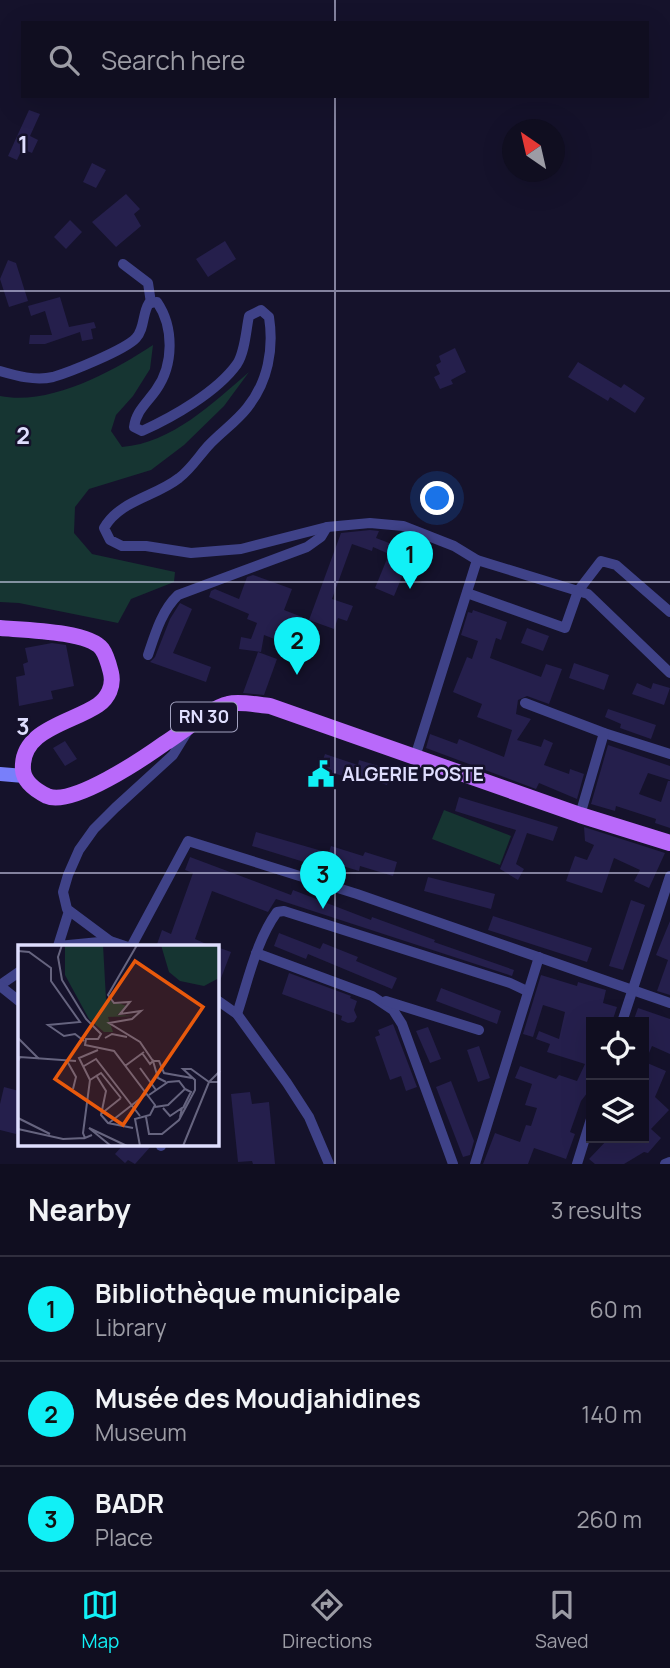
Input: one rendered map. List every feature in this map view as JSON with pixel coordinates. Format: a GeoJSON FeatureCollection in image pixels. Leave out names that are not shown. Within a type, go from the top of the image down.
{"type":"FeatureCollection","features":[{"type":"Feature","properties":{"kind":"main road"},"geometry":{"type":"LineString","coordinates":[[0,628],[84,637],[101,647],[113,680],[108,696],[97,706],[38,736],[27,751],[23,763],[24,776]]}},
{"type":"Feature","properties":{"kind":"main road","name":"RN 30"},"geometry":{"type":"LineString","coordinates":[[24,776],[33,787],[50,798],[70,796],[96,786],[228,704],[270,706],[580,815],[670,843]]}},
{"type":"Feature","properties":{"kind":"street"},"geometry":{"type":"LineString","coordinates":[[123,264],[148,283],[151,303]]}},
{"type":"Feature","properties":{"kind":"street"},"geometry":{"type":"LineString","coordinates":[[0,371],[24,378],[52,377],[125,347],[142,330],[146,307],[157,302],[170,331],[168,360],[158,388],[135,416],[134,427],[142,431],[186,407],[212,388],[238,363],[249,316],[261,310],[269,317],[272,335],[270,356],[264,380],[247,408],[209,444],[179,478],[110,516],[104,528],[110,540],[122,545],[191,553],[242,549],[327,527],[370,523],[403,526],[454,546],[477,560],[588,594],[670,673]]}},
{"type":"Feature","properties":{"kind":"street"},"geometry":{"type":"LineString","coordinates":[[148,655],[154,634],[178,595],[307,547],[321,537],[327,527]]}},
{"type":"Feature","properties":{"kind":"street"},"geometry":{"type":"LineString","coordinates":[[415,757],[477,560]]}},
{"type":"Feature","properties":{"kind":"street"},"geometry":{"type":"LineString","coordinates":[[467,593],[565,628],[578,591],[601,561],[616,565],[670,612]]}},
{"type":"Feature","properties":{"kind":"street"},"geometry":{"type":"LineString","coordinates":[[525,703],[670,754]]}},
{"type":"Feature","properties":{"kind":"street"},"geometry":{"type":"LineString","coordinates":[[110,942],[69,911],[63,892],[68,875],[79,850],[94,829],[173,755],[192,724]]}},
{"type":"Feature","properties":{"kind":"street"},"geometry":{"type":"LineString","coordinates":[[580,815],[604,733]]}},
{"type":"Feature","properties":{"kind":"street"},"geometry":{"type":"LineString","coordinates":[[0,774],[24,776]]}},
{"type":"Feature","properties":{"kind":"street"},"geometry":{"type":"LineString","coordinates":[[131,945],[188,841],[357,894],[670,1003]]}},
{"type":"Feature","properties":{"kind":"street"},"geometry":{"type":"LineString","coordinates":[[624,1017],[670,876]]}},
{"type":"Feature","properties":{"kind":"street"},"geometry":{"type":"LineString","coordinates":[[57,945],[69,911]]}},
{"type":"Feature","properties":{"kind":"street"},"geometry":{"type":"LineString","coordinates":[[237,1014],[256,953],[271,920],[277,912],[284,911],[510,983],[527,991]]}},
{"type":"Feature","properties":{"kind":"street"},"geometry":{"type":"LineString","coordinates":[[70,945],[110,942],[122,945]]}},
{"type":"Feature","properties":{"kind":"street"},"geometry":{"type":"LineString","coordinates":[[256,953],[372,996],[478,1030]]}},
{"type":"Feature","properties":{"kind":"street"},"geometry":{"type":"LineString","coordinates":[[475,1164],[539,957]]}},
{"type":"Feature","properties":{"kind":"street"},"geometry":{"type":"LineString","coordinates":[[18,973],[0,985],[18,1000]]}},
{"type":"Feature","properties":{"kind":"street"},"geometry":{"type":"LineString","coordinates":[[372,996],[393,1010],[402,1024],[453,1164]]}},
{"type":"Feature","properties":{"kind":"street"},"geometry":{"type":"LineString","coordinates":[[219,1001],[237,1014],[288,1083],[309,1117],[329,1164]]}},
{"type":"Feature","properties":{"kind":"street"},"geometry":{"type":"LineString","coordinates":[[577,1164],[586,1135]]}},
{"type":"Feature","properties":{"kind":"street"},"geometry":{"type":"LineString","coordinates":[[665,1164],[670,1161]]}},
{"type":"Feature","properties":{"kind":"green space"},"geometry":{"type":"Polygon","coordinates":[[[153,345],[150,369],[133,396],[116,415],[111,431],[122,447],[140,444],[175,430],[249,372],[224,406],[184,445],[151,470],[89,489],[75,507],[74,533],[92,554],[175,572],[174,582],[131,599],[118,623],[19,603],[0,602],[0,396],[19,398],[60,391],[100,376],[153,345]]]}},
{"type":"Feature","properties":{"kind":"green space"},"geometry":{"type":"Polygon","coordinates":[[[444,810],[511,836],[500,865],[432,839],[444,810]]]}},
{"type":"Feature","properties":{"kind":"building"},"geometry":{"type":"Polygon","coordinates":[[[29,110],[40,114],[30,136],[38,140],[32,153],[22,149],[17,160],[8,156],[29,110]]]}},
{"type":"Feature","properties":{"kind":"building"},"geometry":{"type":"Polygon","coordinates":[[[92,163],[106,170],[96,188],[83,182],[92,163]]]}},
{"type":"Feature","properties":{"kind":"building"},"geometry":{"type":"Polygon","coordinates":[[[126,194],[140,209],[134,214],[141,226],[116,247],[92,222],[126,194]]]}},
{"type":"Feature","properties":{"kind":"building"},"geometry":{"type":"Polygon","coordinates":[[[70,220],[82,232],[66,249],[54,237],[70,220]]]}},
{"type":"Feature","properties":{"kind":"building"},"geometry":{"type":"Polygon","coordinates":[[[225,241],[236,259],[208,277],[196,259],[225,241]]]}},
{"type":"Feature","properties":{"kind":"building"},"geometry":{"type":"Polygon","coordinates":[[[8,260],[16,263],[28,301],[9,307],[0,279],[8,260]]]}},
{"type":"Feature","properties":{"kind":"building"},"geometry":{"type":"Polygon","coordinates":[[[60,297],[69,327],[94,322],[96,328],[91,329],[93,339],[82,341],[80,332],[45,344],[29,344],[30,335],[52,335],[45,311],[31,316],[28,306],[60,297]]]}},
{"type":"Feature","properties":{"kind":"building"},"geometry":{"type":"Polygon","coordinates":[[[455,348],[466,372],[451,380],[453,384],[440,389],[434,377],[440,374],[436,365],[441,362],[439,356],[455,348]]]}},
{"type":"Feature","properties":{"kind":"building"},"geometry":{"type":"Polygon","coordinates":[[[578,362],[621,388],[624,384],[645,398],[635,413],[610,397],[608,401],[568,377],[578,362]]]}},
{"type":"Feature","properties":{"kind":"building"},"geometry":{"type":"Polygon","coordinates":[[[379,531],[376,538],[397,546],[399,542],[414,548],[394,596],[375,588],[389,554],[373,547],[372,551],[352,544],[332,599],[353,606],[347,621],[338,618],[334,629],[309,620],[341,533],[379,531]]]}},
{"type":"Feature","properties":{"kind":"building"},"geometry":{"type":"Polygon","coordinates":[[[253,575],[292,589],[284,610],[302,617],[290,645],[264,635],[261,652],[239,649],[241,637],[251,639],[257,623],[247,619],[249,614],[209,597],[215,589],[239,599],[247,577],[253,575]]]}},
{"type":"Feature","properties":{"kind":"building"},"geometry":{"type":"Polygon","coordinates":[[[180,603],[192,609],[173,653],[211,667],[206,682],[150,662],[155,657],[170,619],[180,603]]]}},
{"type":"Feature","properties":{"kind":"building"},"geometry":{"type":"Polygon","coordinates":[[[473,610],[507,622],[501,640],[496,638],[490,658],[541,677],[546,664],[562,669],[549,704],[527,696],[518,700],[516,714],[531,719],[517,740],[541,747],[544,739],[553,743],[544,765],[569,774],[570,769],[584,774],[577,799],[539,783],[536,789],[426,748],[430,734],[457,744],[459,739],[504,757],[512,730],[477,717],[482,704],[453,692],[467,657],[472,659],[478,641],[461,635],[468,612],[472,613],[473,610]]]}},
{"type":"Feature","properties":{"kind":"building"},"geometry":{"type":"Polygon","coordinates":[[[527,628],[549,636],[543,651],[521,643],[527,628]]]}},
{"type":"Feature","properties":{"kind":"building"},"geometry":{"type":"Polygon","coordinates":[[[52,643],[66,645],[74,686],[51,691],[53,699],[19,706],[16,677],[25,675],[23,664],[28,662],[25,648],[52,643]]]}},
{"type":"Feature","properties":{"kind":"building"},"geometry":{"type":"Polygon","coordinates":[[[258,652],[277,659],[264,695],[243,693],[258,652]]]}},
{"type":"Feature","properties":{"kind":"building"},"geometry":{"type":"Polygon","coordinates":[[[574,663],[609,675],[604,690],[569,678],[574,663]]]}},
{"type":"Feature","properties":{"kind":"building"},"geometry":{"type":"Polygon","coordinates":[[[637,683],[651,689],[653,683],[670,688],[664,705],[632,694],[637,683]]]}},
{"type":"Feature","properties":{"kind":"building"},"geometry":{"type":"Polygon","coordinates":[[[608,709],[656,725],[651,739],[620,728],[621,724],[605,717],[608,709]]]}},
{"type":"Feature","properties":{"kind":"building"},"geometry":{"type":"Polygon","coordinates":[[[65,741],[77,759],[65,766],[53,748],[65,741]]]}},
{"type":"Feature","properties":{"kind":"building"},"geometry":{"type":"Polygon","coordinates":[[[608,745],[670,766],[670,780],[648,773],[639,794],[661,802],[670,781],[670,828],[655,823],[656,819],[616,806],[615,811],[591,804],[608,745]]]}},
{"type":"Feature","properties":{"kind":"building"},"geometry":{"type":"Polygon","coordinates":[[[325,754],[358,765],[359,760],[392,770],[387,785],[354,774],[353,779],[320,769],[325,754]]]}},
{"type":"Feature","properties":{"kind":"building"},"geometry":{"type":"Polygon","coordinates":[[[459,797],[558,827],[553,841],[527,833],[516,864],[524,869],[518,880],[500,869],[516,830],[455,811],[459,797]]]}},
{"type":"Feature","properties":{"kind":"building"},"geometry":{"type":"Polygon","coordinates":[[[584,827],[665,853],[649,888],[634,881],[640,870],[614,858],[602,893],[566,881],[575,856],[587,860],[594,845],[585,841],[584,827]]]}},
{"type":"Feature","properties":{"kind":"building"},"geometry":{"type":"Polygon","coordinates":[[[256,832],[322,851],[317,866],[252,846],[256,832]]]}},
{"type":"Feature","properties":{"kind":"building"},"geometry":{"type":"Polygon","coordinates":[[[331,846],[363,856],[365,852],[397,862],[393,876],[360,866],[359,871],[326,861],[331,846]]]}},
{"type":"Feature","properties":{"kind":"building"},"geometry":{"type":"Polygon","coordinates":[[[190,857],[291,895],[293,890],[371,920],[372,917],[514,970],[512,976],[276,899],[268,912],[212,891],[195,939],[208,945],[157,945],[162,930],[171,934],[193,873],[185,870],[190,857]]]}},
{"type":"Feature","properties":{"kind":"building"},"geometry":{"type":"Polygon","coordinates":[[[428,877],[495,894],[491,909],[424,891],[428,877]]]}},
{"type":"Feature","properties":{"kind":"building"},"geometry":{"type":"Polygon","coordinates":[[[631,900],[645,905],[623,970],[609,966],[631,900]]]}},
{"type":"Feature","properties":{"kind":"building"},"geometry":{"type":"Polygon","coordinates":[[[493,916],[592,948],[587,962],[488,930],[493,916]]]}},
{"type":"Feature","properties":{"kind":"building"},"geometry":{"type":"Polygon","coordinates":[[[670,921],[670,995],[657,991],[668,960],[656,955],[670,921]]]}},
{"type":"Feature","properties":{"kind":"building"},"geometry":{"type":"Polygon","coordinates":[[[279,933],[320,949],[323,943],[358,957],[356,961],[397,978],[392,989],[308,954],[306,959],[274,946],[279,933]]]}},
{"type":"Feature","properties":{"kind":"building"},"geometry":{"type":"Polygon","coordinates":[[[219,948],[231,952],[219,983],[219,948]]]}},
{"type":"Feature","properties":{"kind":"building"},"geometry":{"type":"Polygon","coordinates":[[[289,973],[351,996],[350,998],[357,1001],[354,1010],[357,1017],[354,1022],[348,1023],[341,1020],[342,1016],[282,994],[289,973]]]}},
{"type":"Feature","properties":{"kind":"building"},"geometry":{"type":"Polygon","coordinates":[[[541,975],[577,986],[578,982],[606,990],[603,1003],[617,1007],[614,1017],[586,1017],[586,1094],[570,1132],[575,1134],[566,1159],[534,1148],[528,1164],[483,1164],[495,1133],[520,1142],[526,1125],[531,1126],[537,1108],[525,1105],[532,1084],[515,1078],[520,1066],[556,1079],[559,1075],[577,1081],[585,1064],[547,1052],[550,1044],[536,1039],[539,1031],[559,1039],[565,1012],[543,1005],[533,1037],[523,1034],[541,975]]]}},
{"type":"Feature","properties":{"kind":"building"},"geometry":{"type":"Polygon","coordinates":[[[441,988],[501,1011],[497,1024],[436,1001],[441,988]]]}},
{"type":"Feature","properties":{"kind":"building"},"geometry":{"type":"Polygon","coordinates":[[[638,1008],[670,1019],[670,1054],[652,1046],[649,1053],[649,1017],[635,1017],[638,1008]]]}},
{"type":"Feature","properties":{"kind":"building"},"geometry":{"type":"Polygon","coordinates":[[[393,1024],[417,1087],[406,1091],[401,1076],[390,1080],[375,1037],[380,1035],[378,1030],[393,1024]]]}},
{"type":"Feature","properties":{"kind":"building"},"geometry":{"type":"Polygon","coordinates":[[[428,1027],[441,1059],[430,1063],[416,1031],[428,1027]]]}},
{"type":"Feature","properties":{"kind":"building"},"geometry":{"type":"Polygon","coordinates":[[[479,1046],[490,1078],[478,1082],[467,1050],[479,1046]]]}},
{"type":"Feature","properties":{"kind":"building"},"geometry":{"type":"Polygon","coordinates":[[[649,1064],[666,1071],[655,1097],[669,1110],[651,1129],[661,1138],[648,1153],[644,1152],[624,1164],[595,1164],[589,1159],[604,1143],[649,1143],[649,1064]]]}},
{"type":"Feature","properties":{"kind":"building"},"geometry":{"type":"Polygon","coordinates":[[[451,1081],[474,1141],[470,1155],[463,1157],[436,1087],[451,1081]]]}},
{"type":"Feature","properties":{"kind":"building"},"geometry":{"type":"Polygon","coordinates":[[[4,1087],[18,1091],[16,1134],[0,1130],[0,1104],[4,1087]]]}},
{"type":"Feature","properties":{"kind":"building"},"geometry":{"type":"Polygon","coordinates":[[[250,1092],[252,1104],[269,1102],[275,1164],[238,1162],[231,1094],[250,1092]]]}},
{"type":"Feature","properties":{"kind":"building"},"geometry":{"type":"Polygon","coordinates":[[[122,1146],[151,1146],[135,1164],[128,1160],[125,1163],[115,1154],[122,1146]]]}},
{"type":"Feature","properties":{"kind":"place","name":"Bibliothèque municipale"},"geometry":{"type":"Point","coordinates":[410,589]}},
{"type":"Feature","properties":{"kind":"place","name":"Musée des Moudjahidines"},"geometry":{"type":"Point","coordinates":[297,675]}},
{"type":"Feature","properties":{"kind":"place","name":"ALGERIE POSTE"},"geometry":{"type":"Point","coordinates":[321,774]}},
{"type":"Feature","properties":{"kind":"place","name":"BADR"},"geometry":{"type":"Point","coordinates":[323,909]}}]}
